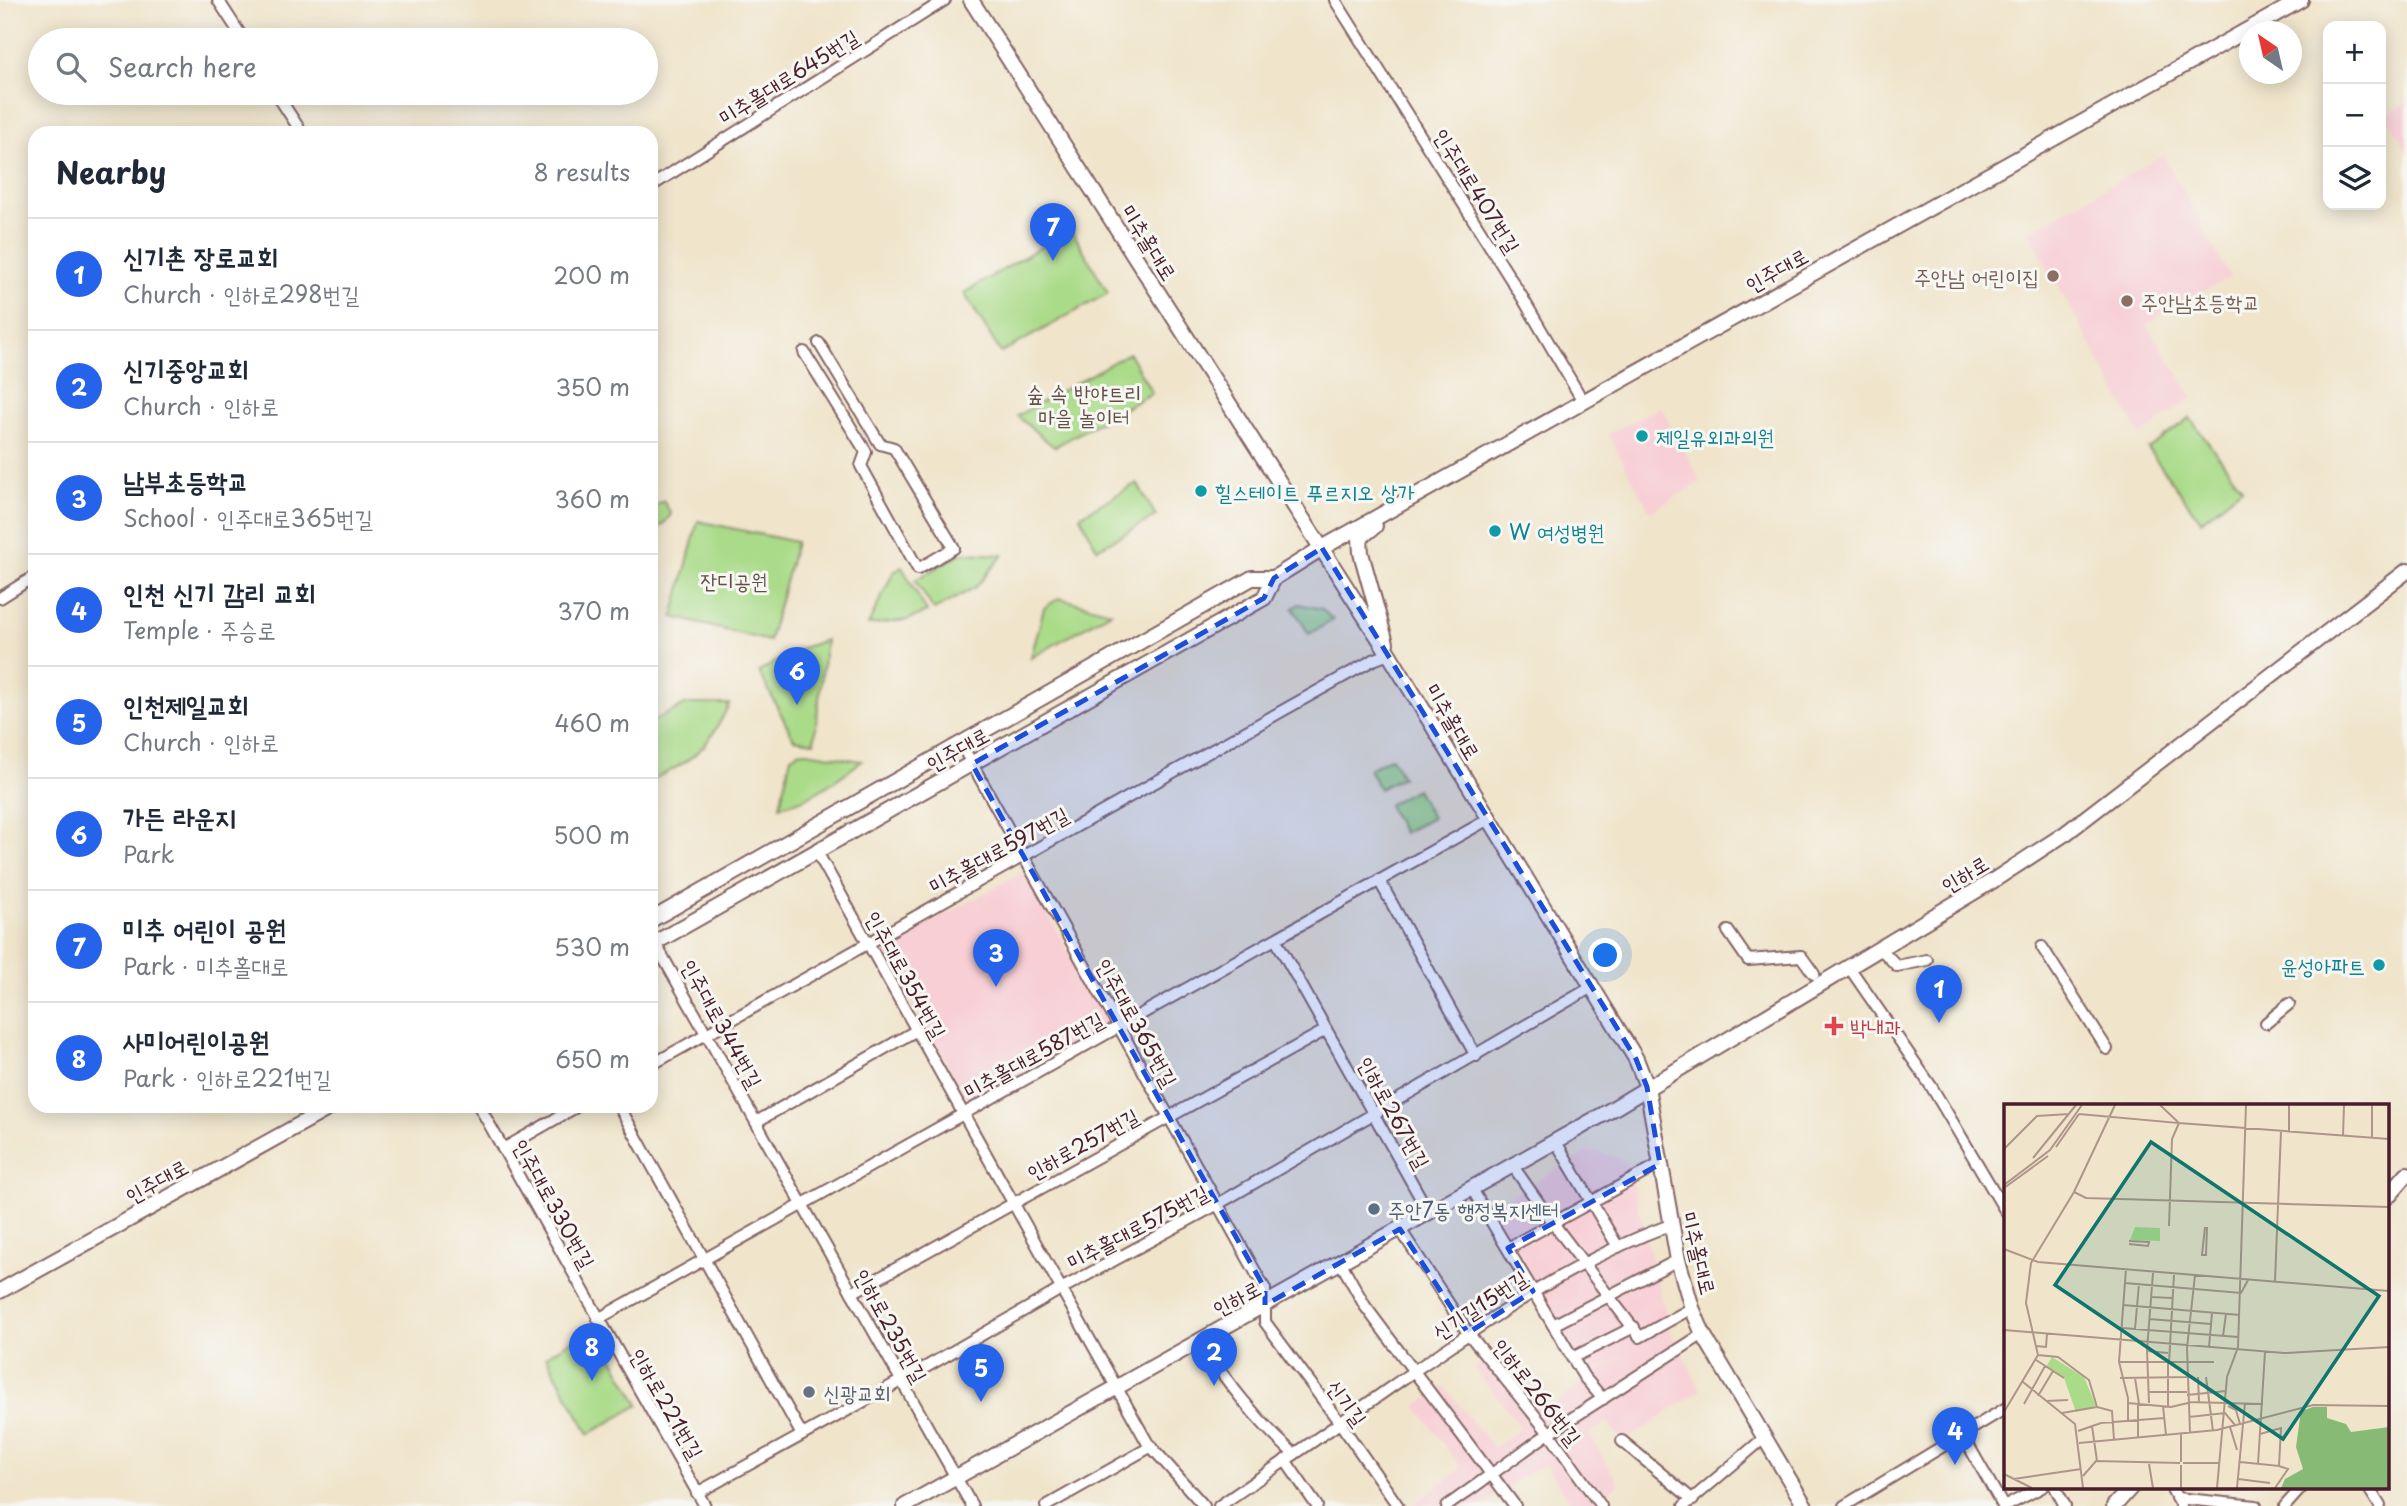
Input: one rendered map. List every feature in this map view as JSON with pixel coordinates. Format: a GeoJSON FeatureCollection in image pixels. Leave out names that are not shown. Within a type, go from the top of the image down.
{"type":"FeatureCollection","features":[{"type":"Feature","properties":{"kind":"main road","name":"미추홀대로"},"geometry":{"type":"LineString","coordinates":[[971,0],[1389,654],[1636,1059],[1647,1087],[1670,1225],[1692,1308],[1703,1334],[1805,1506]]}},
{"type":"Feature","properties":{"kind":"main road","name":"인주대로"},"geometry":{"type":"LineString","coordinates":[[658,941],[1264,597],[1274,578],[1322,548],[2301,0]]}},
{"type":"Feature","properties":{"kind":"main road"},"geometry":{"type":"LineString","coordinates":[[1389,654],[1361,553],[1360,538],[1394,510]]}},
{"type":"Feature","properties":{"kind":"main road","name":"인하로"},"geometry":{"type":"LineString","coordinates":[[905,1506],[952,1471],[1117,1387],[1556,1142],[1994,880],[2066,833],[2407,571]]}},
{"type":"Feature","properties":{"kind":"main road","name":"인주대로"},"geometry":{"type":"LineString","coordinates":[[658,916],[1252,578],[1274,578]]}},
{"type":"Feature","properties":{"kind":"main road","name":"인주대로"},"geometry":{"type":"LineString","coordinates":[[0,1291],[320,1113]]}},
{"type":"Feature","properties":{"kind":"main road"},"geometry":{"type":"LineString","coordinates":[[2390,1194],[2407,1174]]}},
{"type":"Feature","properties":{"kind":"main road"},"geometry":{"type":"LineString","coordinates":[[2114,1506],[2130,1488]]}},
{"type":"Feature","properties":{"kind":"street"},"geometry":{"type":"LineString","coordinates":[[219,0],[236,28]]}},
{"type":"Feature","properties":{"kind":"street","name":"미추홀대로645번길"},"geometry":{"type":"LineString","coordinates":[[658,182],[945,0]]}},
{"type":"Feature","properties":{"kind":"street","name":"인주대로407번길"},"geometry":{"type":"LineString","coordinates":[[1335,0],[1522,298],[1584,403]]}},
{"type":"Feature","properties":{"kind":"street"},"geometry":{"type":"LineString","coordinates":[[284,105],[297,126]]}},
{"type":"Feature","properties":{"kind":"street"},"geometry":{"type":"LineString","coordinates":[[804,352],[866,452],[861,466],[918,569],[954,548],[894,448],[880,444],[819,343]]}},
{"type":"Feature","properties":{"kind":"street"},"geometry":{"type":"LineString","coordinates":[[0,598],[28,580]]}},
{"type":"Feature","properties":{"kind":"street","name":"미추홀대로597번길"},"geometry":{"type":"LineString","coordinates":[[658,1061],[1389,654]]}},
{"type":"Feature","properties":{"kind":"street","name":"인주대로365번길"},"geometry":{"type":"LineString","coordinates":[[961,744],[1265,1289],[1265,1322]]}},
{"type":"Feature","properties":{"kind":"street","name":"미추홀대로587번길"},"geometry":{"type":"LineString","coordinates":[[598,1319],[1489,819]]}},
{"type":"Feature","properties":{"kind":"street","name":"인주대로354번길"},"geometry":{"type":"LineString","coordinates":[[817,852],[1147,1442],[1204,1506]]}},
{"type":"Feature","properties":{"kind":"street"},"geometry":{"type":"LineString","coordinates":[[1380,880],[1476,1056]]}},
{"type":"Feature","properties":{"kind":"street"},"geometry":{"type":"LineString","coordinates":[[1728,931],[1748,960],[1801,956],[1814,974]]}},
{"type":"Feature","properties":{"kind":"street","name":"인하로267번길"},"geometry":{"type":"LineString","coordinates":[[1276,940],[1429,1213]]}},
{"type":"Feature","properties":{"kind":"street"},"geometry":{"type":"LineString","coordinates":[[2042,947],[2107,1049]]}},
{"type":"Feature","properties":{"kind":"street"},"geometry":{"type":"LineString","coordinates":[[1880,948],[1897,966],[1927,960]]}},
{"type":"Feature","properties":{"kind":"street","name":"인주대로344번길"},"geometry":{"type":"LineString","coordinates":[[658,952],[803,1204]]}},
{"type":"Feature","properties":{"kind":"street"},"geometry":{"type":"LineString","coordinates":[[1849,967],[1931,1086],[2004,1209]]}},
{"type":"Feature","properties":{"kind":"street","name":"미추홀대로575번길"},"geometry":{"type":"LineString","coordinates":[[697,1493],[1218,1204],[1592,987]]}},
{"type":"Feature","properties":{"kind":"street"},"geometry":{"type":"LineString","coordinates":[[2266,1023],[2289,1004]]}},
{"type":"Feature","properties":{"kind":"street","name":"인주대로344번길"},"geometry":{"type":"LineString","coordinates":[[756,1122],[917,1030]]}},
{"type":"Feature","properties":{"kind":"street"},"geometry":{"type":"LineString","coordinates":[[1169,1117],[1326,1030]]}},
{"type":"Feature","properties":{"kind":"street","name":"인주대로330번길"},"geometry":{"type":"LineString","coordinates":[[483,1113],[598,1319]]}},
{"type":"Feature","properties":{"kind":"street"},"geometry":{"type":"LineString","coordinates":[[503,1149],[566,1113]]}},
{"type":"Feature","properties":{"kind":"street"},"geometry":{"type":"LineString","coordinates":[[623,1113],[802,1435]]}},
{"type":"Feature","properties":{"kind":"street","name":"인하로257번길"},"geometry":{"type":"LineString","coordinates":[[852,1293],[1169,1117]]}},
{"type":"Feature","properties":{"kind":"street"},"geometry":{"type":"LineString","coordinates":[[1556,1142],[1618,1247]]}},
{"type":"Feature","properties":{"kind":"street"},"geometry":{"type":"LineString","coordinates":[[1508,1248],[1660,1164]]}},
{"type":"Feature","properties":{"kind":"street"},"geometry":{"type":"LineString","coordinates":[[1513,1166],[1640,1337],[1692,1308]]}},
{"type":"Feature","properties":{"kind":"street"},"geometry":{"type":"LineString","coordinates":[[1472,1189],[1572,1358],[1603,1399]]}},
{"type":"Feature","properties":{"kind":"street","name":"인하로235번길"},"geometry":{"type":"LineString","coordinates":[[803,1204],[972,1506]]}},
{"type":"Feature","properties":{"kind":"street","name":"신기길15번길"},"geometry":{"type":"LineString","coordinates":[[1219,1506],[1468,1333],[1534,1291],[1584,1263],[1670,1225]]}},
{"type":"Feature","properties":{"kind":"street","name":"인하로266번길"},"geometry":{"type":"LineString","coordinates":[[1400,1229],[1468,1333],[1549,1433],[1601,1506]]}},
{"type":"Feature","properties":{"kind":"street"},"geometry":{"type":"LineString","coordinates":[[1553,1325],[1678,1260]]}},
{"type":"Feature","properties":{"kind":"street"},"geometry":{"type":"LineString","coordinates":[[1341,1263],[1365,1306],[1492,1474],[1511,1505]]}},
{"type":"Feature","properties":{"kind":"street","name":"인하로221번길"},"geometry":{"type":"LineString","coordinates":[[598,1319],[705,1506]]}},
{"type":"Feature","properties":{"kind":"street","name":"신기길"},"geometry":{"type":"LineString","coordinates":[[1265,1322],[1398,1506]]}},
{"type":"Feature","properties":{"kind":"street"},"geometry":{"type":"LineString","coordinates":[[1572,1358],[1634,1326]]}},
{"type":"Feature","properties":{"kind":"street"},"geometry":{"type":"LineString","coordinates":[[1447,1506],[1549,1433],[1703,1334]]}},
{"type":"Feature","properties":{"kind":"street"},"geometry":{"type":"LineString","coordinates":[[1199,1340],[1229,1385],[1290,1457],[1317,1506]]}},
{"type":"Feature","properties":{"kind":"street"},"geometry":{"type":"LineString","coordinates":[[1844,1506],[2004,1409]]}},
{"type":"Feature","properties":{"kind":"street"},"geometry":{"type":"LineString","coordinates":[[1962,1434],[2005,1506],[2040,1488]]}},
{"type":"Feature","properties":{"kind":"street"},"geometry":{"type":"LineString","coordinates":[[1622,1441],[1688,1503],[1764,1438]]}},
{"type":"Feature","properties":{"kind":"street"},"geometry":{"type":"LineString","coordinates":[[1046,1506],[1152,1446]]}},
{"type":"Feature","properties":{"kind":"street"},"geometry":{"type":"LineString","coordinates":[[2056,1488],[2065,1506]]}},
{"type":"Feature","properties":{"kind":"street"},"geometry":{"type":"LineString","coordinates":[[2285,1506],[2301,1488]]}},
{"type":"Feature","properties":{"kind":"street"},"geometry":{"type":"LineString","coordinates":[[2369,1488],[2380,1506]]}},
{"type":"Feature","properties":{"kind":"street"},"geometry":{"type":"LineString","coordinates":[[2176,1497],[2256,1506]]}},
{"type":"Feature","properties":{"kind":"highlighted area"},"geometry":{"type":"Polygon","coordinates":[[[1322,548],[1636,1059],[1647,1087],[1660,1164],[1508,1248],[1533,1291],[1468,1333],[1400,1229],[1265,1305],[1265,1289],[972,764],[1264,598],[1274,578],[1322,548]]]}},
{"type":"Feature","properties":{"kind":"shaded area"},"geometry":{"type":"Polygon","coordinates":[[[2407,103],[2407,151],[2386,115],[2407,103]]]}},
{"type":"Feature","properties":{"kind":"shaded area","name":"주안남초등학교"},"geometry":{"type":"Polygon","coordinates":[[[2163,155],[2230,277],[2146,324],[2193,397],[2140,436],[2029,232],[2163,155]]]}},
{"type":"Feature","properties":{"kind":"shaded area"},"geometry":{"type":"Polygon","coordinates":[[[1661,407],[1701,482],[1650,512],[1608,434],[1661,407]]]}},
{"type":"Feature","properties":{"kind":"shaded area"},"geometry":{"type":"Polygon","coordinates":[[[1024,872],[1110,1026],[970,1105],[883,948],[1024,872]]]}},
{"type":"Feature","properties":{"kind":"shaded area"},"geometry":{"type":"Polygon","coordinates":[[[1589,1151],[1614,1156],[1628,1164],[1669,1328],[1701,1390],[1624,1442],[1607,1422],[1589,1434],[1619,1483],[1607,1495],[1614,1506],[1574,1506],[1545,1465],[1518,1478],[1503,1496],[1497,1496],[1481,1506],[1412,1506],[1461,1468],[1416,1406],[1445,1387],[1493,1448],[1521,1428],[1474,1368],[1504,1347],[1548,1409],[1590,1376],[1641,1346],[1584,1377],[1488,1209],[1589,1151]]]}},
{"type":"Feature","properties":{"kind":"green space"},"geometry":{"type":"Polygon","coordinates":[[[1071,229],[1108,293],[1001,353],[964,293],[1071,229]]]}},
{"type":"Feature","properties":{"kind":"green space","name":"숲 속 반야트리 마을 놀이터"},"geometry":{"type":"Polygon","coordinates":[[[1129,353],[1152,393],[1054,447],[1017,416],[1129,353]]]}},
{"type":"Feature","properties":{"kind":"green space"},"geometry":{"type":"Polygon","coordinates":[[[2190,418],[2242,488],[2201,521],[2148,449],[2190,418]]]}},
{"type":"Feature","properties":{"kind":"green space"},"geometry":{"type":"Polygon","coordinates":[[[1137,483],[1156,516],[1097,549],[1080,516],[1137,483]]]}},
{"type":"Feature","properties":{"kind":"green space"},"geometry":{"type":"Polygon","coordinates":[[[663,501],[671,514],[658,528],[658,504],[663,501]]]}},
{"type":"Feature","properties":{"kind":"green space","name":"잔디공원"},"geometry":{"type":"Polygon","coordinates":[[[698,521],[796,542],[769,641],[673,617],[698,521]]]}},
{"type":"Feature","properties":{"kind":"green space"},"geometry":{"type":"Polygon","coordinates":[[[963,553],[1003,555],[976,587],[934,610],[915,580],[963,553]]]}},
{"type":"Feature","properties":{"kind":"green space"},"geometry":{"type":"Polygon","coordinates":[[[902,567],[927,612],[907,620],[868,625],[893,573],[902,567]]]}},
{"type":"Feature","properties":{"kind":"green space"},"geometry":{"type":"Polygon","coordinates":[[[1059,598],[1111,612],[1031,658],[1044,608],[1059,598]]]}},
{"type":"Feature","properties":{"kind":"green space"},"geometry":{"type":"Polygon","coordinates":[[[1299,604],[1322,609],[1333,620],[1309,634],[1293,608],[1299,604]]]}},
{"type":"Feature","properties":{"kind":"green space"},"geometry":{"type":"Polygon","coordinates":[[[826,640],[814,742],[794,739],[759,672],[796,650],[826,640]]]}},
{"type":"Feature","properties":{"kind":"green space"},"geometry":{"type":"Polygon","coordinates":[[[687,704],[729,704],[715,731],[699,751],[658,776],[658,718],[687,704]]]}},
{"type":"Feature","properties":{"kind":"green space"},"geometry":{"type":"Polygon","coordinates":[[[801,751],[862,761],[813,794],[780,806],[791,756],[801,751]]]}},
{"type":"Feature","properties":{"kind":"green space"},"geometry":{"type":"Polygon","coordinates":[[[1391,757],[1402,777],[1379,789],[1369,769],[1391,757]]]}},
{"type":"Feature","properties":{"kind":"green space"},"geometry":{"type":"Polygon","coordinates":[[[1416,789],[1432,818],[1403,833],[1388,805],[1416,789]]]}},
{"type":"Feature","properties":{"kind":"green space"},"geometry":{"type":"Polygon","coordinates":[[[595,1326],[639,1405],[589,1434],[546,1356],[595,1326]]]}},
{"type":"Feature","properties":{"kind":"place","name":"미추 어린이 공원"},"geometry":{"type":"Point","coordinates":[1053,261]}},
{"type":"Feature","properties":{"kind":"place","name":"주안남 어린이집"},"geometry":{"type":"Point","coordinates":[2053,276]}},
{"type":"Feature","properties":{"kind":"place","name":"주안남초등학교"},"geometry":{"type":"Point","coordinates":[2127,301]}},
{"type":"Feature","properties":{"kind":"place","name":"제일유외과의원"},"geometry":{"type":"Point","coordinates":[1642,436]}},
{"type":"Feature","properties":{"kind":"place","name":"힐스테이트 푸르지오 상가"},"geometry":{"type":"Point","coordinates":[1201,491]}},
{"type":"Feature","properties":{"kind":"place","name":"W 여성병원"},"geometry":{"type":"Point","coordinates":[1495,531]}},
{"type":"Feature","properties":{"kind":"place","name":"가든 라운지"},"geometry":{"type":"Point","coordinates":[797,705]}},
{"type":"Feature","properties":{"kind":"place","name":"윤성아파트"},"geometry":{"type":"Point","coordinates":[2379,965]}},
{"type":"Feature","properties":{"kind":"place","name":"남부초등학교"},"geometry":{"type":"Point","coordinates":[996,987]}},
{"type":"Feature","properties":{"kind":"place","name":"신기촌 장로교회"},"geometry":{"type":"Point","coordinates":[1939,1023]}},
{"type":"Feature","properties":{"kind":"place","name":"박내과"},"geometry":{"type":"Point","coordinates":[1834,1026]}},
{"type":"Feature","properties":{"kind":"place","name":"주안7동 행정복지센터"},"geometry":{"type":"Point","coordinates":[1374,1209]}},
{"type":"Feature","properties":{"kind":"place","name":"사미어린이공원"},"geometry":{"type":"Point","coordinates":[592,1381]}},
{"type":"Feature","properties":{"kind":"place","name":"신기중앙교회"},"geometry":{"type":"Point","coordinates":[1214,1386]}},
{"type":"Feature","properties":{"kind":"place","name":"신광교회"},"geometry":{"type":"Point","coordinates":[809,1392]}},
{"type":"Feature","properties":{"kind":"place","name":"인천제일교회"},"geometry":{"type":"Point","coordinates":[981,1402]}},
{"type":"Feature","properties":{"kind":"place","name":"인천 신기 감리 교회"},"geometry":{"type":"Point","coordinates":[1955,1465]}}]}
